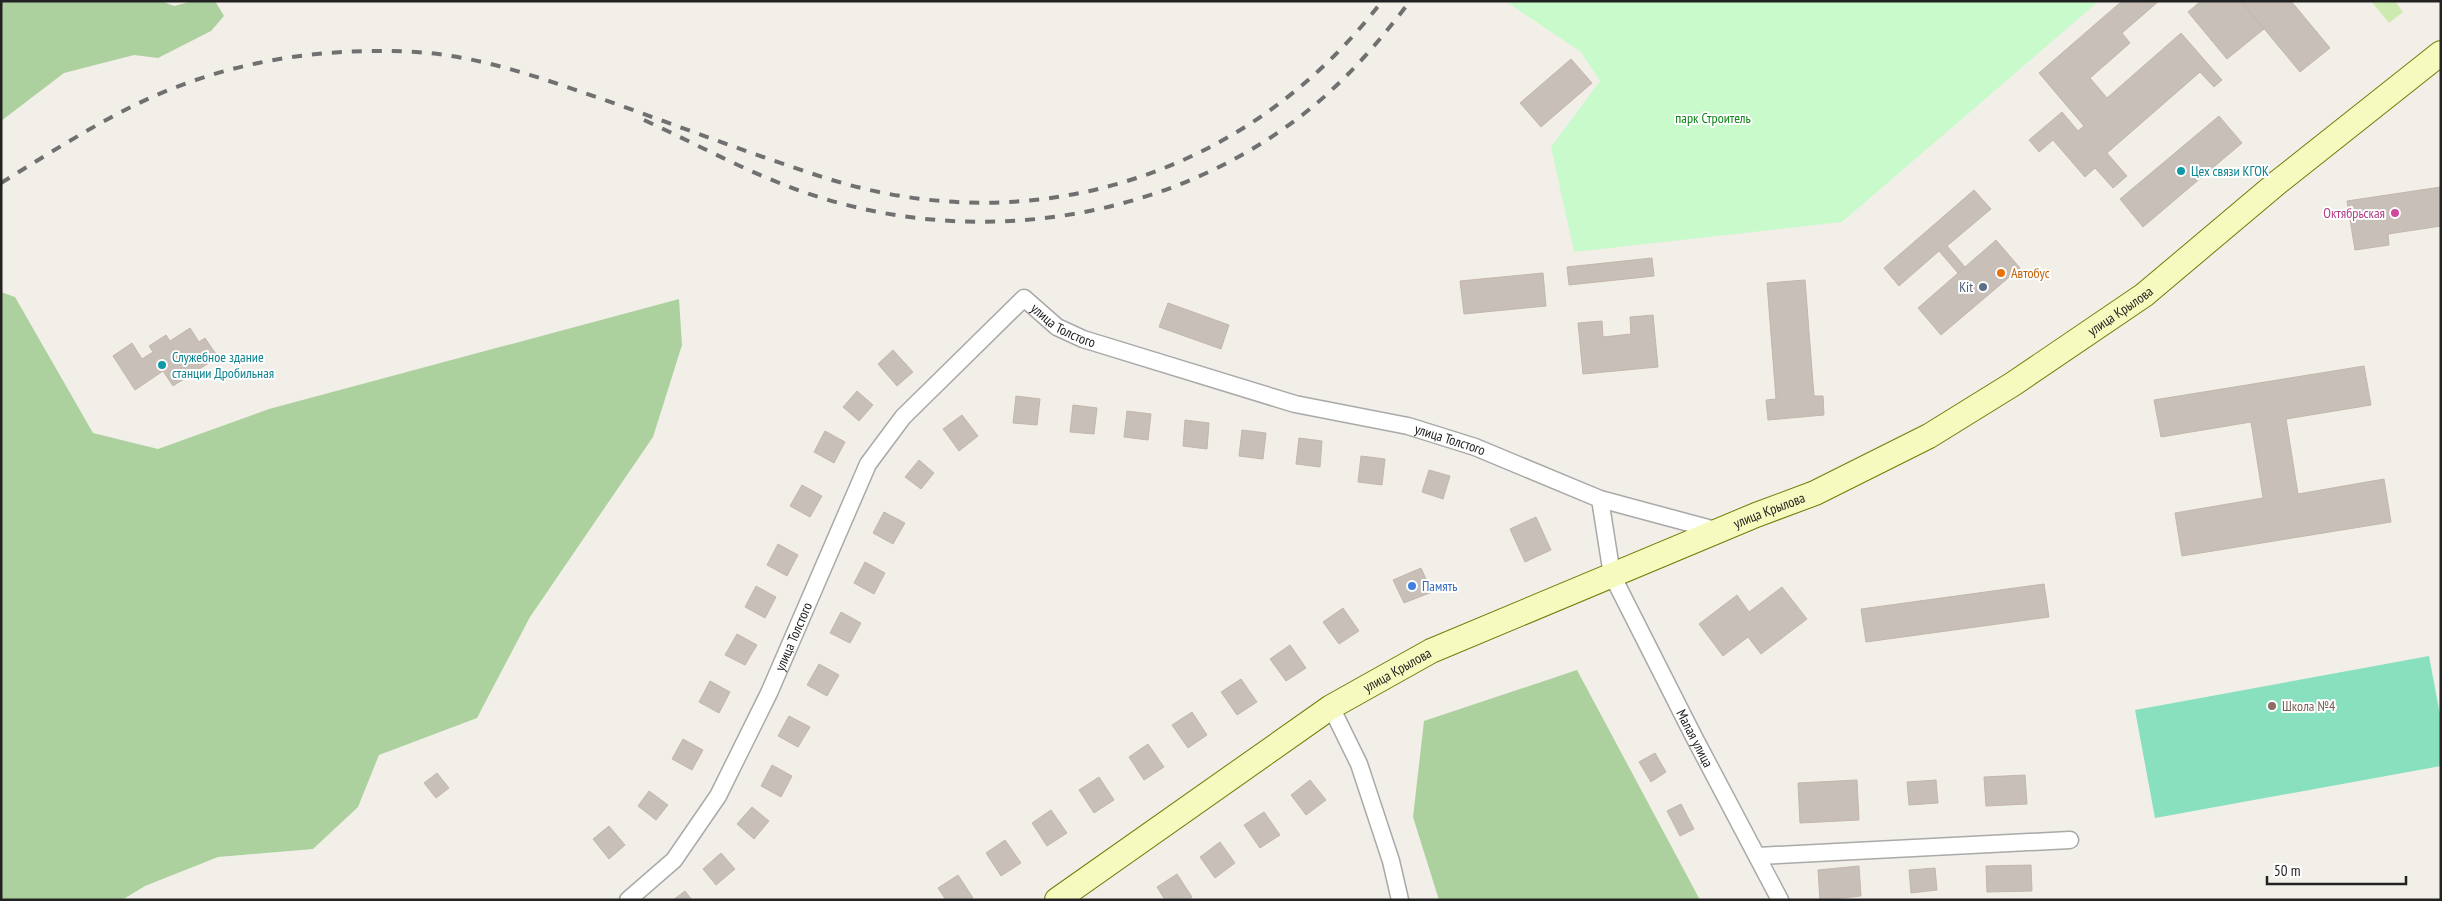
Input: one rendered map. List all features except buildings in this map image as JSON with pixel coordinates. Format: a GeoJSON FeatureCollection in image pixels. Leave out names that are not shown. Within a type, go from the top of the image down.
{"type":"FeatureCollection","features":[{"type":"Feature","properties":{"kind":"main road","name":"улица Крылова"},"geometry":{"type":"LineString","coordinates":[[1057,900],[1332,707],[1431,651],[1815,493],[1929,436],[2013,384],[2144,296],[2270,188],[2441,53]]}},
{"type":"Feature","properties":{"kind":"street","name":"улица Толстого"},"geometry":{"type":"LineString","coordinates":[[628,900],[674,860],[718,796],[769,693],[868,464],[903,417],[1024,298],[1057,327],[1083,339],[1295,404],[1416,429],[1475,447],[1600,499],[1719,531]]}},
{"type":"Feature","properties":{"kind":"street","name":"Малая улица"},"geometry":{"type":"LineString","coordinates":[[1600,499],[1612,575],[1694,737],[1780,900]]}},
{"type":"Feature","properties":{"kind":"street"},"geometry":{"type":"LineString","coordinates":[[1332,707],[1359,764],[1391,861],[1400,900]]}},
{"type":"Feature","properties":{"kind":"street"},"geometry":{"type":"LineString","coordinates":[[1758,856],[2070,840]]}},
{"type":"Feature","properties":{"kind":"green space"},"geometry":{"type":"Polygon","coordinates":[[[1,1],[161,1],[174,6],[193,1],[215,1],[224,16],[211,31],[158,58],[134,55],[64,73],[1,121],[1,1]]]}},
{"type":"Feature","properties":{"kind":"green space","name":"парк Строитель"},"geometry":{"type":"Polygon","coordinates":[[[1505,1],[2099,1],[1842,222],[1574,252],[1551,147],[1600,81],[1581,52],[1505,1]]]}},
{"type":"Feature","properties":{"kind":"green space"},"geometry":{"type":"Polygon","coordinates":[[[2371,1],[2395,1],[2403,12],[2389,23],[2371,1]]]}},
{"type":"Feature","properties":{"kind":"green space"},"geometry":{"type":"Polygon","coordinates":[[[1,292],[15,297],[93,433],[158,449],[269,409],[679,299],[682,345],[653,437],[530,617],[477,718],[379,755],[358,807],[313,849],[218,857],[145,886],[122,900],[1,900],[1,292]]]}},
{"type":"Feature","properties":{"kind":"green space"},"geometry":{"type":"Polygon","coordinates":[[[2429,656],[2441,720],[2441,766],[2155,818],[2135,710],[2429,656]]]}},
{"type":"Feature","properties":{"kind":"green space"},"geometry":{"type":"Polygon","coordinates":[[[1577,670],[1700,900],[1439,900],[1413,817],[1424,721],[1577,670]]]}},
{"type":"Feature","properties":{"kind":"railway"},"geometry":{"type":"LineString","coordinates":[[1,183],[113,116],[184,84],[248,65],[281,59],[314,54],[382,51],[440,54],[488,63],[582,92],[832,180],[910,197],[987,203],[1063,196],[1136,178],[1205,149],[1270,110],[1330,60],[1382,1]]}},
{"type":"Feature","properties":{"kind":"railway"},"geometry":{"type":"LineString","coordinates":[[644,120],[776,182],[822,198],[883,213],[944,221],[1007,221],[1069,215],[1130,201],[1189,181],[1245,153],[1297,119],[1329,93],[1371,49],[1410,1]]}},
{"type":"Feature","properties":{"kind":"place","name":"Цех связи КГОК"},"geometry":{"type":"Point","coordinates":[2181,171]}},
{"type":"Feature","properties":{"kind":"place","name":"Октябрьская"},"geometry":{"type":"Point","coordinates":[2395,213]}},
{"type":"Feature","properties":{"kind":"place","name":"Автобус"},"geometry":{"type":"Point","coordinates":[2001,273]}},
{"type":"Feature","properties":{"kind":"place","name":"Kit"},"geometry":{"type":"Point","coordinates":[1983,287]}},
{"type":"Feature","properties":{"kind":"place","name":"Служебное здание станции Дробильная"},"geometry":{"type":"Point","coordinates":[162,365]}},
{"type":"Feature","properties":{"kind":"place","name":"Память"},"geometry":{"type":"Point","coordinates":[1412,586]}},
{"type":"Feature","properties":{"kind":"place","name":"Школа №4"},"geometry":{"type":"Point","coordinates":[2272,706]}}]}
